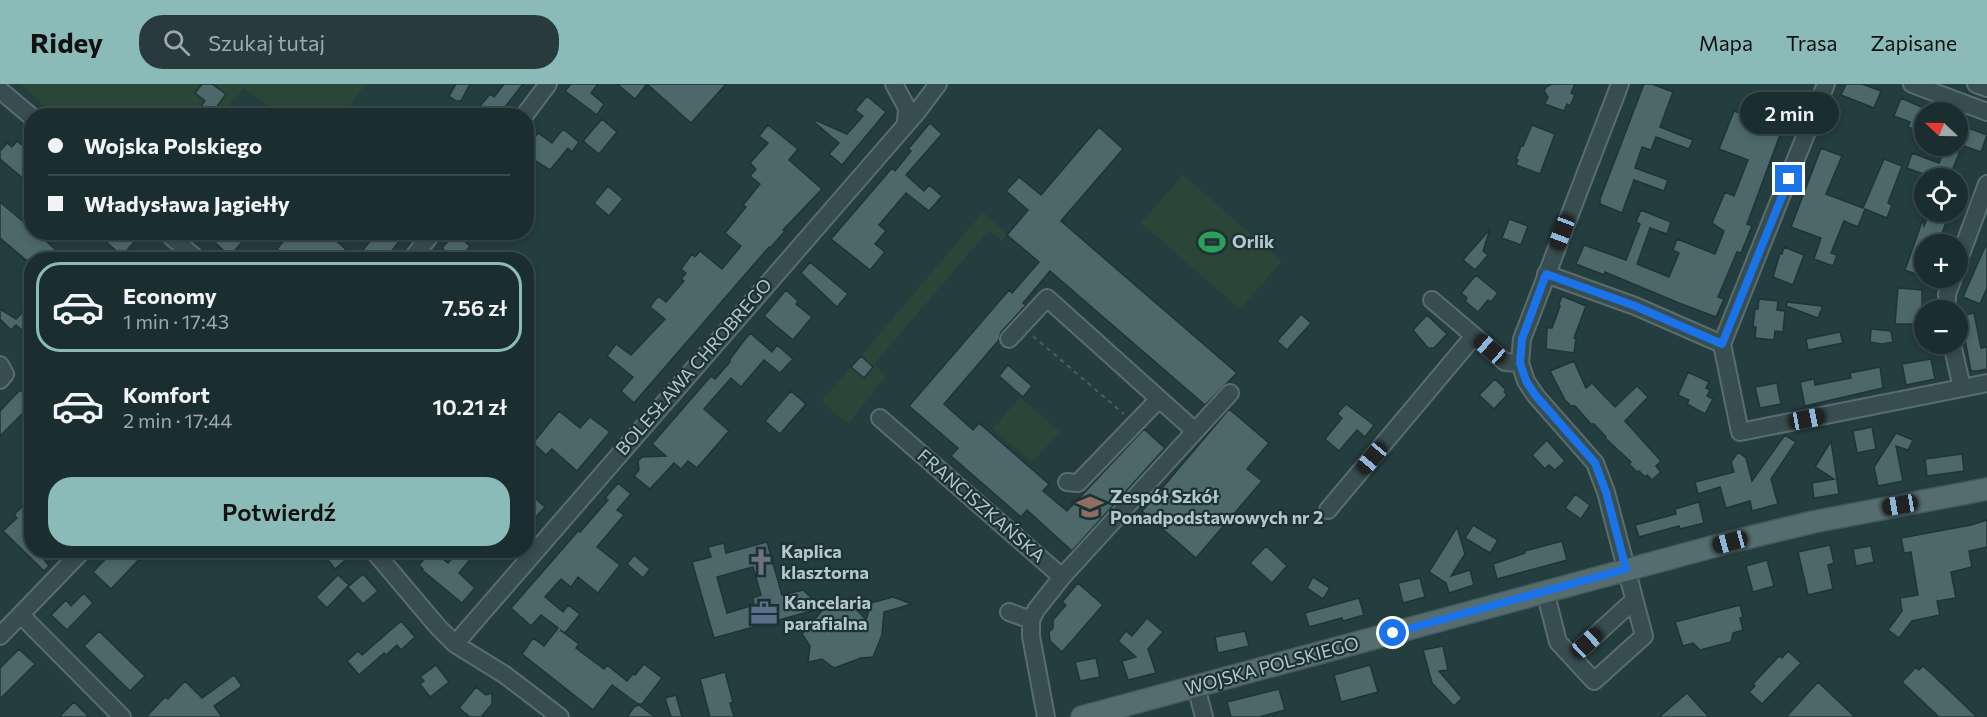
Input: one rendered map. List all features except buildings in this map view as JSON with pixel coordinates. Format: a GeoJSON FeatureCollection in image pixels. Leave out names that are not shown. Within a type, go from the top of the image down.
{"type":"FeatureCollection","features":[{"type":"Feature","properties":{"kind":"main road","name":"WOJSKA POLSKIEGO"},"geometry":{"type":"LineString","coordinates":[[1082,717],[1788,527],[1987,489]]}},
{"type":"Feature","properties":{"kind":"street"},"geometry":{"type":"LineString","coordinates":[[530,108],[548,84]]}},
{"type":"Feature","properties":{"kind":"street"},"geometry":{"type":"LineString","coordinates":[[893,84],[907,108],[906,122]]}},
{"type":"Feature","properties":{"kind":"street","name":"BOLESŁAWA CHROBREGO"},"geometry":{"type":"LineString","coordinates":[[534,553],[938,84]]}},
{"type":"Feature","properties":{"kind":"street"},"geometry":{"type":"LineString","coordinates":[[1545,591],[1558,642],[1594,681],[1644,636],[1606,492],[1595,463],[1536,396],[1526,381],[1520,363],[1522,339],[1620,84]]}},
{"type":"Feature","properties":{"kind":"street"},"geometry":{"type":"LineString","coordinates":[[1826,84],[1722,344],[1740,432],[1987,383]]}},
{"type":"Feature","properties":{"kind":"street"},"geometry":{"type":"LineString","coordinates":[[1912,84],[1987,112]]}},
{"type":"Feature","properties":{"kind":"street"},"geometry":{"type":"LineString","coordinates":[[1976,84],[1987,88]]}},
{"type":"Feature","properties":{"kind":"street"},"geometry":{"type":"LineString","coordinates":[[0,90],[24,110]]}},
{"type":"Feature","properties":{"kind":"street"},"geometry":{"type":"LineString","coordinates":[[1968,235],[1987,184]]}},
{"type":"Feature","properties":{"kind":"street"},"geometry":{"type":"LineString","coordinates":[[175,240],[189,252]]}},
{"type":"Feature","properties":{"kind":"street"},"geometry":{"type":"LineString","coordinates":[[417,252],[427,240]]}},
{"type":"Feature","properties":{"kind":"street"},"geometry":{"type":"LineString","coordinates":[[1546,274],[1635,306],[1722,344]]}},
{"type":"Feature","properties":{"kind":"street"},"geometry":{"type":"LineString","coordinates":[[1010,339],[1047,298],[1196,431]]}},
{"type":"Feature","properties":{"kind":"street"},"geometry":{"type":"LineString","coordinates":[[1432,300],[1505,362],[1520,363]]}},
{"type":"Feature","properties":{"kind":"street"},"geometry":{"type":"LineString","coordinates":[[1328,510],[1474,336]]}},
{"type":"Feature","properties":{"kind":"street"},"geometry":{"type":"LineString","coordinates":[[1954,354],[1962,388]]}},
{"type":"Feature","properties":{"kind":"street"},"geometry":{"type":"LineString","coordinates":[[0,365],[5,374],[0,380]]}},
{"type":"Feature","properties":{"kind":"street","name":"FRANCISZKAŃSKA"},"geometry":{"type":"LineString","coordinates":[[1031,620],[1062,577],[1230,393]]}},
{"type":"Feature","properties":{"kind":"street"},"geometry":{"type":"LineString","coordinates":[[1067,482],[1078,483],[1159,399]]}},
{"type":"Feature","properties":{"kind":"street","name":"FRANCISZKAŃSKA"},"geometry":{"type":"LineString","coordinates":[[880,418],[1062,577]]}},
{"type":"Feature","properties":{"kind":"street"},"geometry":{"type":"LineString","coordinates":[[0,636],[75,558]]}},
{"type":"Feature","properties":{"kind":"street"},"geometry":{"type":"LineString","coordinates":[[380,558],[455,644],[505,675],[560,717]]}},
{"type":"Feature","properties":{"kind":"street","name":"BOLESŁAWA CHROBREGO"},"geometry":{"type":"LineString","coordinates":[[455,644],[529,558]]}},
{"type":"Feature","properties":{"kind":"street"},"geometry":{"type":"LineString","coordinates":[[1572,657],[1634,600]]}},
{"type":"Feature","properties":{"kind":"street"},"geometry":{"type":"LineString","coordinates":[[1009,612],[1031,620],[1031,636],[1046,717]]}},
{"type":"Feature","properties":{"kind":"street"},"geometry":{"type":"LineString","coordinates":[[21,615],[122,717]]}},
{"type":"Feature","properties":{"kind":"street"},"geometry":{"type":"LineString","coordinates":[[1196,686],[1204,717]]}},
{"type":"Feature","properties":{"kind":"path"},"geometry":{"type":"LineString","coordinates":[[1022,326],[1135,423]]}},
{"type":"Feature","properties":{"kind":"green space"},"geometry":{"type":"Polygon","coordinates":[[[20,84],[366,84],[348,108],[270,108],[244,88],[228,108],[47,108],[20,84]]]}},
{"type":"Feature","properties":{"kind":"green space","name":"Orlik"},"geometry":{"type":"Polygon","coordinates":[[[1183,175],[1282,261],[1240,309],[1141,223],[1183,175]]]}},
{"type":"Feature","properties":{"kind":"green space"},"geometry":{"type":"Polygon","coordinates":[[[983,212],[1007,235],[1002,241],[989,230],[874,364],[886,376],[848,424],[822,401],[851,367],[864,378],[873,367],[861,356],[983,212]]]}},
{"type":"Feature","properties":{"kind":"green space"},"geometry":{"type":"Polygon","coordinates":[[[1020,397],[1060,432],[1032,462],[993,429],[1020,397]]]}},
{"type":"Feature","properties":{"kind":"place","name":"Orlik"},"geometry":{"type":"Point","coordinates":[1212,242]}},
{"type":"Feature","properties":{"kind":"place","name":"Zespół Szkół Ponadpodstawowych nr 2"},"geometry":{"type":"Point","coordinates":[1090,507]}},
{"type":"Feature","properties":{"kind":"place","name":"Kaplica klasztorna"},"geometry":{"type":"Point","coordinates":[761,562]}},
{"type":"Feature","properties":{"kind":"place","name":"Kancelaria parafialna"},"geometry":{"type":"Point","coordinates":[764,613]}},
{"type":"Feature","properties":{"kind":"route"},"geometry":{"type":"LineString","coordinates":[[1393,633],[1626,569],[1606,492],[1595,463],[1536,396],[1526,381],[1520,363],[1522,339],[1546,274],[1635,306],[1722,344],[1789,179]]}}]}
